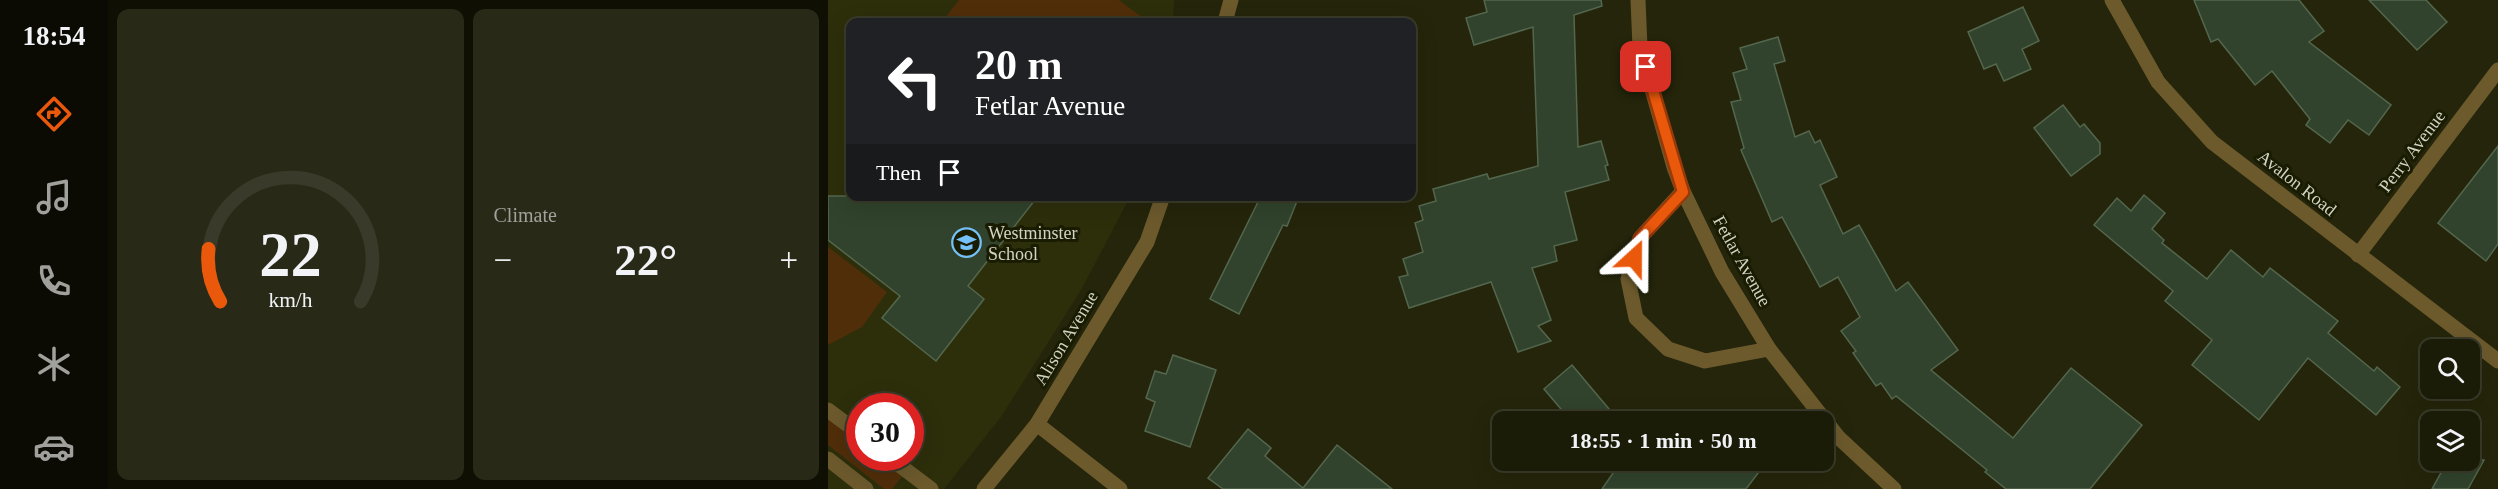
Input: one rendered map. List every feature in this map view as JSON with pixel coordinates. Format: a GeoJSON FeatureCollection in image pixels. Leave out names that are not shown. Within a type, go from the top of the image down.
{"type":"FeatureCollection","features":[{"type":"Feature","properties":{"kind":"street"},"geometry":{"type":"LineString","coordinates":[[1226,18],[1231,0]]}},
{"type":"Feature","properties":{"kind":"street","name":"Fetlar Avenue"},"geometry":{"type":"LineString","coordinates":[[1638,0],[1640,47],[1674,167],[1683,192],[1722,272],[1769,349],[1838,437],[1894,489]]}},
{"type":"Feature","properties":{"kind":"street","name":"Avalon Road"},"geometry":{"type":"LineString","coordinates":[[2112,0],[2158,82],[2212,142],[2498,361]]}},
{"type":"Feature","properties":{"kind":"street","name":"Perry Avenue"},"geometry":{"type":"LineString","coordinates":[[2358,255],[2498,70]]}},
{"type":"Feature","properties":{"kind":"street"},"geometry":{"type":"LineString","coordinates":[[1683,192],[1640,238],[1628,279],[1636,318],[1668,349],[1705,361],[1769,349]]}},
{"type":"Feature","properties":{"kind":"street","name":"Alison Avenue"},"geometry":{"type":"LineString","coordinates":[[984,489],[1037,424],[1147,242],[1161,201]]}},
{"type":"Feature","properties":{"kind":"street"},"geometry":{"type":"LineString","coordinates":[[828,410],[846,424]]}},
{"type":"Feature","properties":{"kind":"street"},"geometry":{"type":"LineString","coordinates":[[1037,424],[1120,489]]}},
{"type":"Feature","properties":{"kind":"street"},"geometry":{"type":"LineString","coordinates":[[828,459],[866,489]]}},
{"type":"Feature","properties":{"kind":"street"},"geometry":{"type":"LineString","coordinates":[[907,471],[931,489]]}},
{"type":"Feature","properties":{"kind":"shaded area","name":"Westminster School"},"geometry":{"type":"Polygon","coordinates":[[[828,0],[1174,0],[1173,18],[846,18],[846,201],[1128,201],[1081,290],[1001,417],[944,489],[828,489],[828,0]]]}},
{"type":"Feature","properties":{"kind":"shaded area"},"geometry":{"type":"Polygon","coordinates":[[[959,0],[1119,0],[1143,18],[945,18],[959,0]]]}},
{"type":"Feature","properties":{"kind":"shaded area"},"geometry":{"type":"Polygon","coordinates":[[[828,247],[887,292],[862,327],[828,345],[828,247]]]}},
{"type":"Feature","properties":{"kind":"shaded area"},"geometry":{"type":"Polygon","coordinates":[[[828,416],[846,431],[846,459],[828,445],[828,416]]]}},
{"type":"Feature","properties":{"kind":"shaded area"},"geometry":{"type":"Polygon","coordinates":[[[861,471],[898,471],[903,475],[892,489],[884,489],[861,471]]]}},
{"type":"Feature","properties":{"kind":"building"},"geometry":{"type":"Polygon","coordinates":[[[1484,0],[1601,0],[1602,6],[1574,15],[1578,147],[1601,141],[1608,165],[1605,166],[1609,180],[1565,192],[1577,240],[1554,246],[1557,261],[1532,268],[1551,320],[1538,326],[1551,341],[1518,352],[1491,282],[1409,308],[1399,277],[1408,275],[1403,259],[1423,252],[1415,223],[1423,220],[1419,206],[1436,201],[1433,189],[1487,174],[1489,179],[1538,166],[1533,27],[1474,45],[1466,18],[1487,12],[1484,0]]]}},
{"type":"Feature","properties":{"kind":"building"},"geometry":{"type":"Polygon","coordinates":[[[2194,0],[2299,0],[2324,31],[2309,42],[2391,105],[2369,135],[2348,120],[2330,143],[2306,125],[2310,119],[2272,71],[2255,85],[2218,39],[2211,42],[2194,0]]]}},
{"type":"Feature","properties":{"kind":"building"},"geometry":{"type":"Polygon","coordinates":[[[2369,0],[2426,0],[2447,22],[2417,50],[2369,0]]]}},
{"type":"Feature","properties":{"kind":"building"},"geometry":{"type":"Polygon","coordinates":[[[2023,7],[2039,41],[2022,49],[2031,69],[2004,81],[1996,64],[1984,69],[1968,32],[2023,7]]]}},
{"type":"Feature","properties":{"kind":"building"},"geometry":{"type":"Polygon","coordinates":[[[1778,37],[1785,61],[1774,64],[1795,137],[1809,131],[1815,143],[1820,140],[1837,177],[1820,185],[1843,234],[1859,225],[1896,291],[1908,282],[1958,350],[1931,370],[2013,438],[2071,368],[2142,425],[2090,489],[2006,489],[1985,472],[1987,470],[1896,396],[1892,399],[1881,383],[1876,386],[1853,353],[1856,351],[1841,331],[1860,317],[1838,277],[1820,287],[1782,217],[1772,222],[1741,150],[1744,148],[1731,102],[1741,100],[1733,73],[1747,69],[1740,48],[1778,37]]]}},
{"type":"Feature","properties":{"kind":"building"},"geometry":{"type":"Polygon","coordinates":[[[2063,105],[2080,127],[2084,124],[2100,143],[2100,154],[2071,176],[2034,128],[2063,105]]]}},
{"type":"Feature","properties":{"kind":"building"},"geometry":{"type":"Polygon","coordinates":[[[2498,146],[2498,244],[2486,261],[2438,223],[2498,146]]]}},
{"type":"Feature","properties":{"kind":"building"},"geometry":{"type":"Polygon","coordinates":[[[2144,195],[2165,213],[2152,229],[2164,240],[2162,243],[2207,279],[2231,250],[2263,277],[2270,268],[2338,321],[2328,333],[2374,371],[2377,367],[2400,387],[2376,415],[2308,358],[2259,420],[2192,365],[2212,340],[2165,301],[2173,291],[2094,225],[2117,198],[2131,211],[2144,195]]]}},
{"type":"Feature","properties":{"kind":"building"},"geometry":{"type":"Polygon","coordinates":[[[828,196],[846,196],[846,201],[1034,201],[968,286],[984,299],[936,361],[882,318],[900,296],[828,240],[828,196]]]}},
{"type":"Feature","properties":{"kind":"building"},"geometry":{"type":"Polygon","coordinates":[[[1259,201],[1297,201],[1287,226],[1283,225],[1239,314],[1210,299],[1259,201]]]}},
{"type":"Feature","properties":{"kind":"building"},"geometry":{"type":"Polygon","coordinates":[[[1173,355],[1216,370],[1190,447],[1145,431],[1155,402],[1146,398],[1155,371],[1166,374],[1173,355]]]}},
{"type":"Feature","properties":{"kind":"building"},"geometry":{"type":"Polygon","coordinates":[[[1572,365],[1611,411],[1563,411],[1544,389],[1572,365]]]}},
{"type":"Feature","properties":{"kind":"building"},"geometry":{"type":"Polygon","coordinates":[[[1248,429],[1271,448],[1265,456],[1303,488],[1337,445],[1392,489],[1223,489],[1208,478],[1248,429]]]}},
{"type":"Feature","properties":{"kind":"building"},"geometry":{"type":"Polygon","coordinates":[[[1614,471],[1760,471],[1746,489],[1602,489],[1614,471]]]}},
{"type":"Feature","properties":{"kind":"building"},"geometry":{"type":"Polygon","coordinates":[[[2442,471],[2478,471],[2468,489],[2432,489],[2442,471]]]}},
{"type":"Feature","properties":{"kind":"place","name":"Westminster School"},"geometry":{"type":"Point","coordinates":[967,243]}},
{"type":"Feature","properties":{"kind":"route"},"geometry":{"type":"LineString","coordinates":[[1634,258],[1640,238],[1683,192],[1646,67]]}}]}
